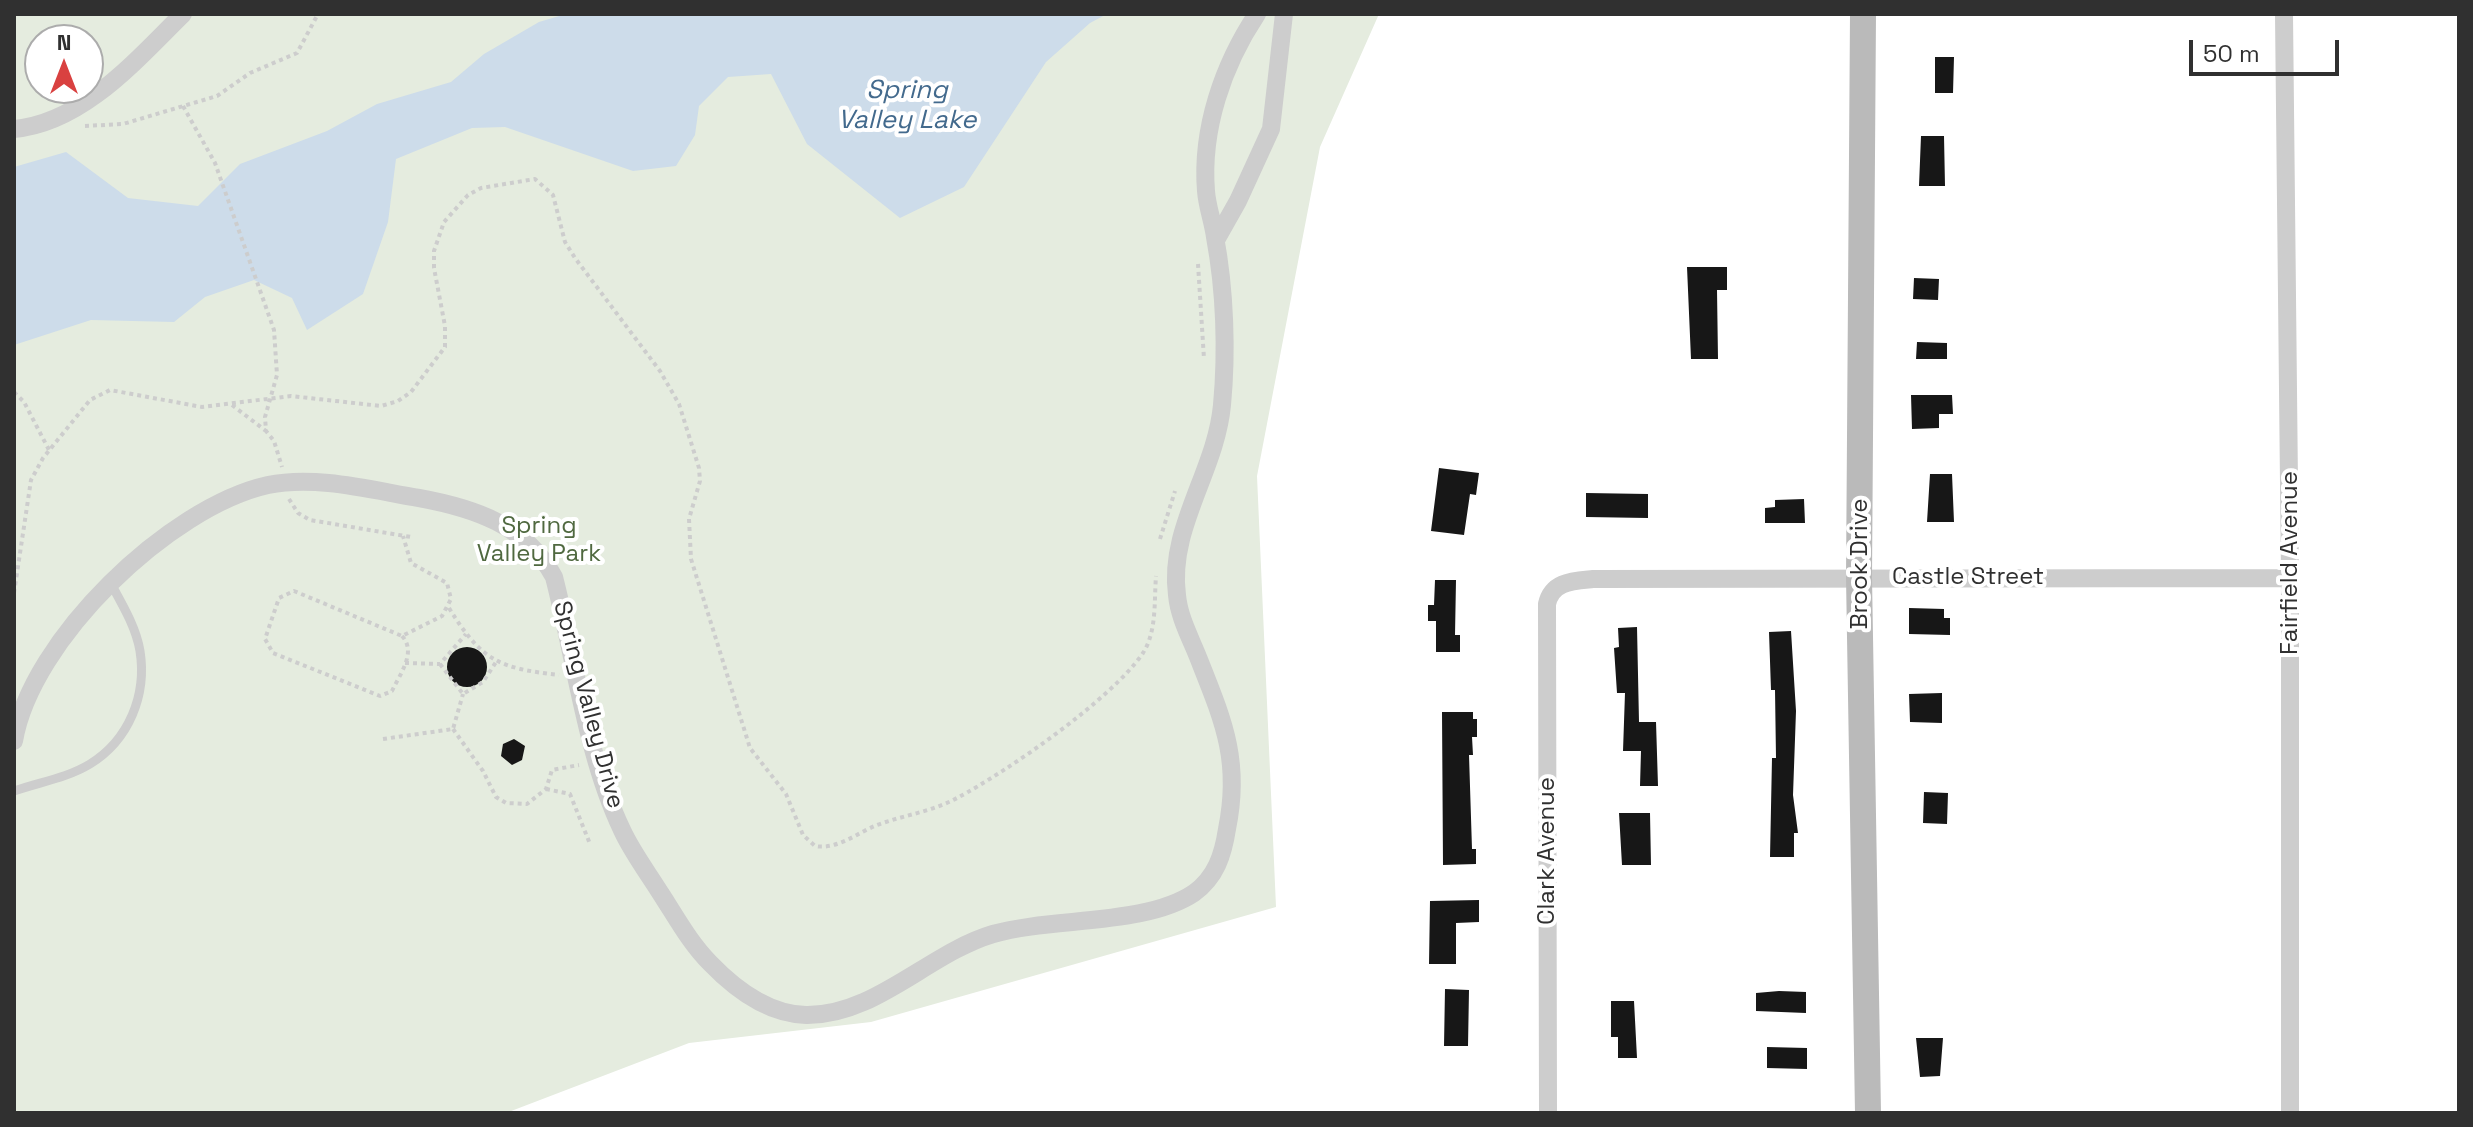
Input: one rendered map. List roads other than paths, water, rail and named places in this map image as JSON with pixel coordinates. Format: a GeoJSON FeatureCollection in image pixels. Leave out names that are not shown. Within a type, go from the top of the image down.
{"type":"FeatureCollection","features":[{"type":"Feature","properties":{"kind":"street"},"geometry":{"type":"LineString","coordinates":[[14,129],[36,125],[95,95],[183,14]]}},
{"type":"Feature","properties":{"kind":"street","name":"Spring Valley Drive"},"geometry":{"type":"LineString","coordinates":[[14,741],[24,702],[50,652],[110,582],[215,506],[243,493],[285,483],[331,485],[436,501],[505,524],[543,556],[554,577],[597,758],[622,831],[689,937],[734,985],[785,1013],[831,1013],[854,1007],[944,953],[996,933],[1030,925],[1157,910],[1195,892],[1210,879],[1220,861],[1235,775],[1224,722],[1177,595],[1179,544],[1222,408],[1222,318],[1216,240],[1206,193],[1207,147],[1216,102],[1231,61],[1257,14]]}},
{"type":"Feature","properties":{"kind":"street"},"geometry":{"type":"LineString","coordinates":[[1216,240],[1271,129],[1284,14]]}},
{"type":"Feature","properties":{"kind":"street","name":"Brook Drive"},"geometry":{"type":"LineString","coordinates":[[1863,14],[1859,577],[1868,1113]]}},
{"type":"Feature","properties":{"kind":"street","name":"Fairfield Avenue"},"geometry":{"type":"LineString","coordinates":[[2284,14],[2290,578],[2290,1113]]}},
{"type":"Feature","properties":{"kind":"street","name":"Castle Street"},"geometry":{"type":"LineString","coordinates":[[1552,590],[1559,585],[1593,579],[2290,578]]}},
{"type":"Feature","properties":{"kind":"street","name":"Clark Avenue"},"geometry":{"type":"LineString","coordinates":[[1548,1113],[1547,604],[1552,590]]}},
{"type":"Feature","properties":{"kind":"lane"},"geometry":{"type":"LineString","coordinates":[[14,791],[63,777],[90,764],[117,744],[134,715],[141,677],[140,651],[133,627],[110,582]]}},
{"type":"Feature","properties":{"kind":"water","name":"Spring Valley Lake"},"geometry":{"type":"Polygon","coordinates":[[[566,14],[1107,14],[1090,23],[1046,62],[964,187],[900,218],[807,144],[771,74],[728,77],[699,106],[695,135],[676,166],[633,171],[505,127],[472,128],[396,159],[388,222],[363,294],[307,330],[292,298],[254,280],[205,297],[174,322],[91,320],[14,345],[14,167],[66,152],[128,198],[198,206],[240,164],[327,131],[377,104],[451,82],[484,54],[539,22],[566,14]]]}},
{"type":"Feature","properties":{"kind":"park label","name":"Spring Valley Park"},"geometry":{"type":"Point","coordinates":[539,540]}}]}
